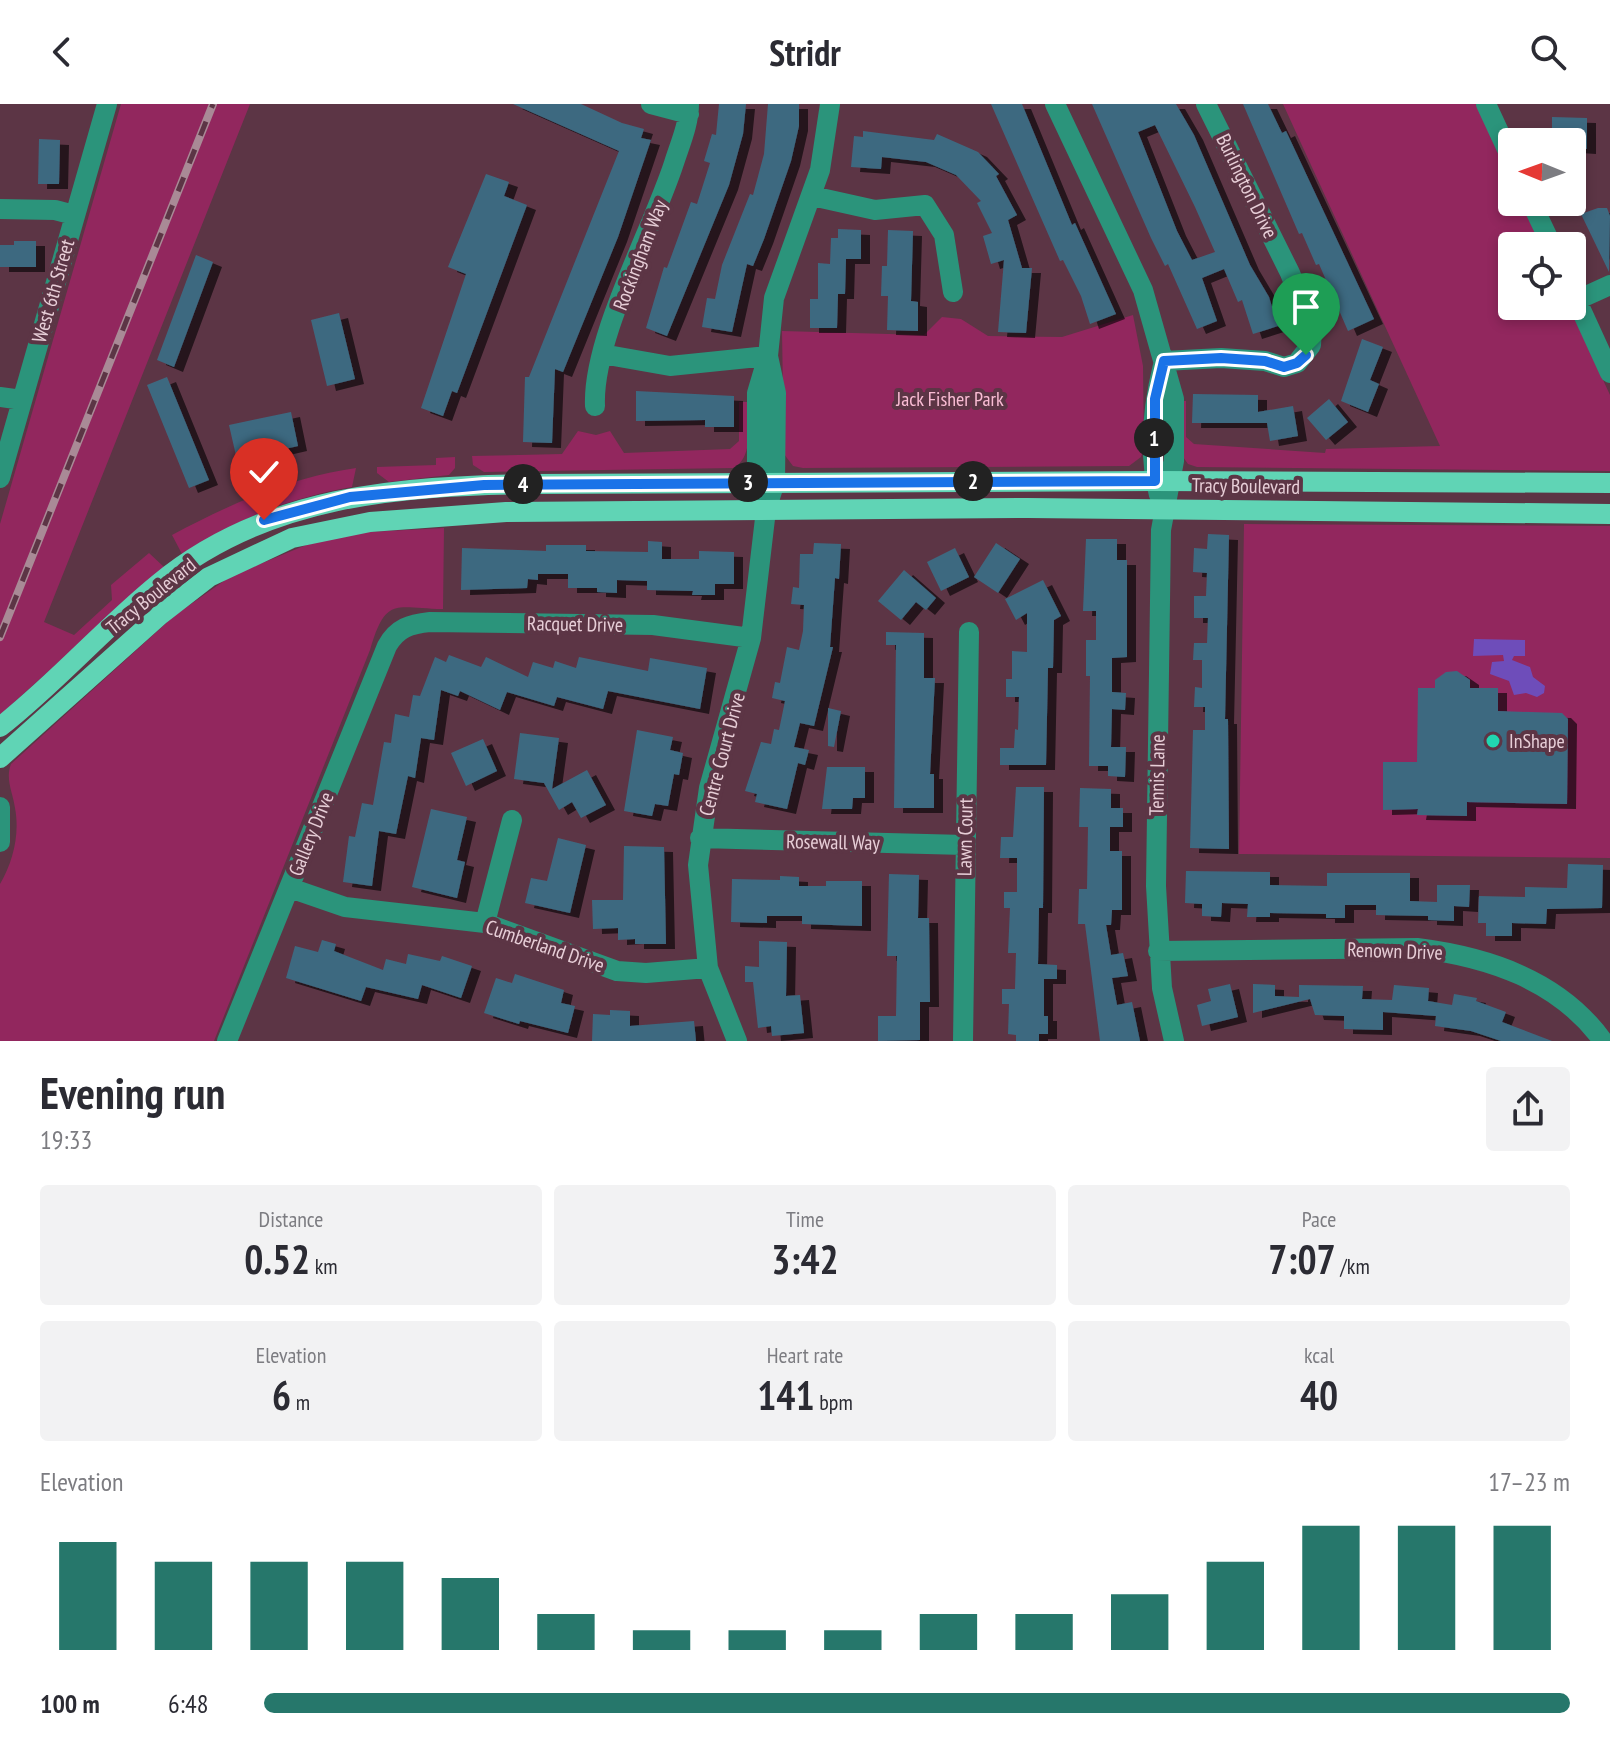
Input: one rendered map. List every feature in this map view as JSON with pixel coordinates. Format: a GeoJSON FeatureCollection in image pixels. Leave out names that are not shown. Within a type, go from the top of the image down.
{"type":"FeatureCollection","features":[{"type":"Feature","properties":{"kind":"main road","name":"Tracy Boulevard"},"geometry":{"type":"LineString","coordinates":[[0,727],[180,567],[239,532],[291,510],[350,497],[464,486],[767,482],[1610,483]]}},
{"type":"Feature","properties":{"kind":"main road","name":"Tracy Boulevard"},"geometry":{"type":"LineString","coordinates":[[0,758],[181,597],[239,561],[292,538],[370,522],[460,514],[766,510],[1162,508],[1610,514]]}},
{"type":"Feature","properties":{"kind":"street","name":"West 6th Street"},"geometry":{"type":"LineString","coordinates":[[0,478],[107,104]]}},
{"type":"Feature","properties":{"kind":"street"},"geometry":{"type":"LineString","coordinates":[[651,104],[689,109]]}},
{"type":"Feature","properties":{"kind":"street","name":"Centre Court Drive"},"geometry":{"type":"LineString","coordinates":[[737,1041],[708,968],[700,911],[700,838],[709,788],[751,638],[776,393],[768,356],[774,298],[820,170],[830,104]]}},
{"type":"Feature","properties":{"kind":"street","name":"Tennis Lane"},"geometry":{"type":"LineString","coordinates":[[1055,104],[1143,290],[1174,399],[1162,508],[1156,886],[1158,951],[1174,1041]]}},
{"type":"Feature","properties":{"kind":"street","name":"Burlington Drive"},"geometry":{"type":"LineString","coordinates":[[1164,361],[1221,358],[1265,361],[1284,367],[1297,363],[1311,345],[1312,329],[1290,273],[1206,104]]}},
{"type":"Feature","properties":{"kind":"street"},"geometry":{"type":"LineString","coordinates":[[1486,104],[1498,130]]}},
{"type":"Feature","properties":{"kind":"street","name":"Rockingham Way"},"geometry":{"type":"LineString","coordinates":[[595,406],[602,354],[668,183],[689,109]]}},
{"type":"Feature","properties":{"kind":"street"},"geometry":{"type":"LineString","coordinates":[[812,196],[875,210],[925,205],[944,235],[953,292]]}},
{"type":"Feature","properties":{"kind":"street"},"geometry":{"type":"LineString","coordinates":[[0,209],[55,210],[74,215]]}},
{"type":"Feature","properties":{"kind":"street"},"geometry":{"type":"LineString","coordinates":[[1586,292],[1610,285]]}},
{"type":"Feature","properties":{"kind":"street"},"geometry":{"type":"LineString","coordinates":[[1586,320],[1610,373]]}},
{"type":"Feature","properties":{"kind":"street"},"geometry":{"type":"LineString","coordinates":[[602,354],[670,366],[768,356]]}},
{"type":"Feature","properties":{"kind":"street"},"geometry":{"type":"LineString","coordinates":[[0,397],[22,400]]}},
{"type":"Feature","properties":{"kind":"street","name":"Racquet Drive"},"geometry":{"type":"LineString","coordinates":[[399,630],[412,624],[430,622],[653,625],[751,638]]}},
{"type":"Feature","properties":{"kind":"street","name":"Gallery Drive"},"geometry":{"type":"LineString","coordinates":[[227,1041],[387,646],[399,630]]}},
{"type":"Feature","properties":{"kind":"street","name":"Lawn Court"},"geometry":{"type":"LineString","coordinates":[[963,1041],[969,632]]}},
{"type":"Feature","properties":{"kind":"street"},"geometry":{"type":"LineString","coordinates":[[0,807],[0,842]]}},
{"type":"Feature","properties":{"kind":"street"},"geometry":{"type":"LineString","coordinates":[[485,923],[512,820]]}},
{"type":"Feature","properties":{"kind":"street","name":"Rosewall Way"},"geometry":{"type":"LineString","coordinates":[[700,838],[965,845]]}},
{"type":"Feature","properties":{"kind":"street","name":"Cumberland Drive"},"geometry":{"type":"LineString","coordinates":[[290,888],[345,907],[485,923],[617,971],[646,973],[708,968]]}},
{"type":"Feature","properties":{"kind":"street","name":"Renown Drive"},"geometry":{"type":"LineString","coordinates":[[1158,951],[1417,948],[1458,953],[1509,969],[1558,995],[1603,1041]]}},
{"type":"Feature","properties":{"kind":"green space"},"geometry":{"type":"Polygon","coordinates":[[[121,104],[250,104],[44,622],[74,635],[112,600],[111,585],[149,553],[164,567],[0,715],[0,524],[121,104]]]}},
{"type":"Feature","properties":{"kind":"green space"},"geometry":{"type":"Polygon","coordinates":[[[1283,104],[1476,104],[1498,152],[1498,216],[1527,216],[1535,232],[1498,232],[1498,320],[1575,320],[1610,395],[1610,471],[1197,467],[1188,464],[1181,454],[1180,401],[1186,401],[1186,437],[1194,444],[1325,453],[1326,449],[1440,446],[1283,104]]]}},
{"type":"Feature","properties":{"kind":"green space","name":"Jack Fisher Park"},"geometry":{"type":"Polygon","coordinates":[[[1133,315],[1143,366],[1144,448],[1141,457],[1129,466],[803,468],[793,466],[784,454],[782,331],[924,335],[942,317],[961,319],[988,336],[1062,337],[1133,315]]]}},
{"type":"Feature","properties":{"kind":"green space"},"geometry":{"type":"Polygon","coordinates":[[[739,402],[747,402],[748,439],[744,456],[733,468],[484,472],[473,465],[472,456],[562,454],[578,431],[596,435],[610,431],[624,453],[730,449],[739,441],[739,402]]]}},
{"type":"Feature","properties":{"kind":"green space"},"geometry":{"type":"Polygon","coordinates":[[[455,457],[455,468],[449,475],[389,482],[377,473],[377,467],[436,465],[436,458],[455,457]]]}},
{"type":"Feature","properties":{"kind":"green space"},"geometry":{"type":"Polygon","coordinates":[[[356,468],[352,487],[306,497],[263,512],[182,554],[172,535],[261,493],[307,478],[356,468]]]}},
{"type":"Feature","properties":{"kind":"green space"},"geometry":{"type":"Polygon","coordinates":[[[1244,524],[1610,526],[1610,858],[1239,854],[1244,524]]]}},
{"type":"Feature","properties":{"kind":"green space"},"geometry":{"type":"Polygon","coordinates":[[[444,528],[443,609],[403,607],[387,613],[381,621],[214,1041],[0,1041],[0,884],[12,857],[17,828],[9,781],[11,764],[174,616],[231,576],[311,543],[368,532],[444,528]]]}},
{"type":"Feature","properties":{"kind":"shaded area"},"geometry":{"type":"Polygon","coordinates":[[[1474,639],[1525,640],[1525,656],[1514,656],[1512,660],[1530,667],[1533,677],[1545,686],[1544,693],[1537,697],[1526,693],[1514,695],[1509,681],[1490,674],[1492,662],[1504,661],[1503,655],[1473,656],[1474,639]]]}},
{"type":"Feature","properties":{"kind":"building"},"geometry":{"type":"Polygon","coordinates":[[[513,104],[581,104],[622,123],[644,129],[641,138],[651,140],[618,237],[563,372],[555,369],[552,443],[523,442],[525,377],[529,377],[619,151],[513,104]]]}},
{"type":"Feature","properties":{"kind":"building"},"geometry":{"type":"Polygon","coordinates":[[[719,104],[746,104],[743,134],[729,185],[667,336],[646,328],[664,267],[667,268],[691,202],[697,204],[710,163],[704,161],[712,134],[716,135],[719,104]]]}},
{"type":"Feature","properties":{"kind":"building"},"geometry":{"type":"Polygon","coordinates":[[[768,104],[799,104],[799,126],[791,161],[753,266],[747,264],[732,332],[702,327],[707,298],[715,299],[722,265],[750,194],[753,195],[764,154],[768,104]]]}},
{"type":"Feature","properties":{"kind":"building"},"geometry":{"type":"Polygon","coordinates":[[[991,104],[1022,104],[1072,225],[1075,223],[1116,314],[1090,324],[1081,296],[1063,260],[1060,261],[991,104]]]}},
{"type":"Feature","properties":{"kind":"building"},"geometry":{"type":"Polygon","coordinates":[[[1092,104],[1176,104],[1194,135],[1250,265],[1269,297],[1278,326],[1253,334],[1242,300],[1238,302],[1224,269],[1202,278],[1217,321],[1197,329],[1168,264],[1165,266],[1092,104]],[[1155,125],[1138,132],[1177,231],[1192,260],[1215,252],[1155,125]]]}},
{"type":"Feature","properties":{"kind":"building"},"geometry":{"type":"Polygon","coordinates":[[[1243,104],[1268,104],[1282,133],[1286,131],[1374,319],[1348,331],[1319,264],[1316,265],[1302,233],[1299,234],[1243,104]]]}},
{"type":"Feature","properties":{"kind":"building"},"geometry":{"type":"Polygon","coordinates":[[[1552,117],[1587,118],[1587,149],[1586,128],[1552,128],[1552,117]]]}},
{"type":"Feature","properties":{"kind":"building"},"geometry":{"type":"Polygon","coordinates":[[[863,131],[934,140],[937,134],[978,152],[999,174],[996,176],[1017,215],[1008,220],[1022,268],[1032,268],[1026,333],[998,332],[1004,260],[991,264],[983,236],[992,233],[977,203],[981,201],[956,175],[926,162],[882,157],[881,169],[851,167],[854,136],[863,137],[863,131]]]}},
{"type":"Feature","properties":{"kind":"building"},"geometry":{"type":"Polygon","coordinates":[[[39,139],[60,140],[59,184],[38,184],[39,139]]]}},
{"type":"Feature","properties":{"kind":"building"},"geometry":{"type":"Polygon","coordinates":[[[486,174],[509,182],[504,196],[527,205],[457,393],[452,391],[443,416],[421,408],[466,274],[448,267],[486,174]]]}},
{"type":"Feature","properties":{"kind":"building"},"geometry":{"type":"Polygon","coordinates":[[[1607,208],[1610,216],[1609,272],[1582,216],[1586,216],[1586,212],[1607,208]]]}},
{"type":"Feature","properties":{"kind":"building"},"geometry":{"type":"Polygon","coordinates":[[[838,229],[861,230],[861,259],[846,259],[845,294],[838,294],[837,328],[810,328],[810,299],[818,299],[818,263],[830,264],[831,238],[838,238],[838,229]]]}},
{"type":"Feature","properties":{"kind":"building"},"geometry":{"type":"Polygon","coordinates":[[[888,230],[913,231],[911,301],[918,302],[918,331],[887,330],[888,296],[881,296],[882,266],[887,266],[888,230]]]}},
{"type":"Feature","properties":{"kind":"building"},"geometry":{"type":"Polygon","coordinates":[[[14,241],[36,241],[36,267],[0,267],[0,245],[14,245],[14,241]]]}},
{"type":"Feature","properties":{"kind":"building"},"geometry":{"type":"Polygon","coordinates":[[[196,255],[213,262],[174,367],[157,360],[196,255]]]}},
{"type":"Feature","properties":{"kind":"building"},"geometry":{"type":"Polygon","coordinates":[[[339,313],[355,379],[327,386],[311,320],[339,313]]]}},
{"type":"Feature","properties":{"kind":"building"},"geometry":{"type":"Polygon","coordinates":[[[1362,339],[1383,347],[1370,380],[1379,384],[1368,412],[1341,401],[1362,339]]]}},
{"type":"Feature","properties":{"kind":"building"},"geometry":{"type":"Polygon","coordinates":[[[167,377],[209,480],[189,488],[147,385],[167,377]]]}},
{"type":"Feature","properties":{"kind":"building"},"geometry":{"type":"Polygon","coordinates":[[[636,391],[734,396],[734,427],[705,427],[705,420],[636,421],[636,391]]]}},
{"type":"Feature","properties":{"kind":"building"},"geometry":{"type":"Polygon","coordinates":[[[1193,394],[1258,395],[1258,412],[1293,406],[1298,436],[1270,441],[1267,423],[1192,423],[1193,394]]]}},
{"type":"Feature","properties":{"kind":"building"},"geometry":{"type":"Polygon","coordinates":[[[1329,399],[1348,422],[1326,440],[1307,418],[1329,399]]]}},
{"type":"Feature","properties":{"kind":"building"},"geometry":{"type":"Polygon","coordinates":[[[291,412],[298,446],[237,460],[229,425],[291,412]]]}},
{"type":"Feature","properties":{"kind":"building"},"geometry":{"type":"Polygon","coordinates":[[[1208,534],[1229,535],[1225,719],[1228,719],[1229,849],[1190,848],[1193,730],[1205,730],[1205,707],[1194,707],[1195,687],[1202,688],[1202,660],[1193,660],[1194,643],[1207,643],[1208,618],[1194,618],[1194,596],[1206,596],[1207,573],[1193,572],[1194,548],[1207,549],[1208,534]]]}},
{"type":"Feature","properties":{"kind":"building"},"geometry":{"type":"Polygon","coordinates":[[[1086,539],[1117,539],[1117,560],[1127,560],[1127,657],[1112,658],[1112,692],[1126,693],[1125,710],[1112,709],[1111,747],[1126,747],[1125,777],[1108,776],[1108,766],[1089,766],[1090,676],[1086,676],[1086,640],[1096,640],[1096,611],[1083,611],[1086,539]]]}},
{"type":"Feature","properties":{"kind":"building"},"geometry":{"type":"Polygon","coordinates":[[[648,541],[662,542],[662,559],[699,559],[699,551],[734,552],[734,584],[715,584],[715,595],[692,595],[693,591],[647,590],[647,581],[617,580],[617,593],[597,592],[597,588],[568,588],[568,574],[538,574],[538,580],[528,579],[527,588],[461,590],[462,548],[546,551],[546,545],[586,545],[586,551],[648,552],[648,541]]]}},
{"type":"Feature","properties":{"kind":"building"},"geometry":{"type":"Polygon","coordinates":[[[814,543],[841,544],[839,579],[835,578],[830,647],[833,647],[814,726],[800,723],[794,747],[809,750],[805,765],[798,763],[787,809],[755,802],[757,794],[745,791],[761,742],[771,744],[774,729],[779,730],[785,701],[772,698],[775,682],[780,683],[787,647],[799,650],[804,605],[791,604],[793,587],[799,588],[800,554],[813,554],[814,543]]]}},
{"type":"Feature","properties":{"kind":"building"},"geometry":{"type":"Polygon","coordinates":[[[996,543],[1020,559],[998,593],[974,577],[996,543]]]}},
{"type":"Feature","properties":{"kind":"building"},"geometry":{"type":"Polygon","coordinates":[[[955,548],[969,577],[941,591],[927,562],[955,548]]]}},
{"type":"Feature","properties":{"kind":"building"},"geometry":{"type":"Polygon","coordinates":[[[904,570],[936,598],[926,610],[916,602],[901,620],[878,601],[904,570]]]}},
{"type":"Feature","properties":{"kind":"building"},"geometry":{"type":"Polygon","coordinates":[[[1043,580],[1061,616],[1054,620],[1053,668],[1048,668],[1046,765],[1000,765],[1000,748],[1014,748],[1015,729],[1018,730],[1019,697],[1006,697],[1006,679],[1012,679],[1012,651],[1027,652],[1027,613],[1016,620],[1005,599],[1043,580]]]}},
{"type":"Feature","properties":{"kind":"building"},"geometry":{"type":"Polygon","coordinates":[[[886,632],[924,633],[924,678],[935,678],[930,774],[934,774],[934,808],[894,808],[896,645],[886,645],[886,632]]]}},
{"type":"Feature","properties":{"kind":"building"},"geometry":{"type":"Polygon","coordinates":[[[449,655],[481,667],[486,657],[528,677],[533,662],[553,668],[555,661],[576,668],[579,657],[648,671],[650,658],[707,668],[700,709],[608,691],[603,709],[557,697],[554,706],[507,692],[500,710],[460,691],[458,696],[441,690],[434,740],[421,738],[415,778],[408,776],[396,834],[379,831],[372,886],[343,882],[349,836],[355,837],[362,803],[373,805],[384,742],[391,743],[395,714],[409,717],[413,695],[420,696],[435,657],[446,662],[449,655]]]}},
{"type":"Feature","properties":{"kind":"building","name":"InShape"},"geometry":{"type":"Polygon","coordinates":[[[1457,671],[1470,680],[1470,688],[1498,688],[1498,711],[1562,713],[1568,719],[1567,804],[1467,802],[1467,816],[1417,815],[1418,809],[1383,810],[1383,762],[1417,762],[1418,688],[1435,688],[1435,680],[1446,672],[1457,671]]]}},
{"type":"Feature","properties":{"kind":"building"},"geometry":{"type":"Polygon","coordinates":[[[828,708],[841,711],[834,747],[828,746],[828,708]]]}},
{"type":"Feature","properties":{"kind":"building"},"geometry":{"type":"Polygon","coordinates":[[[637,730],[673,737],[670,750],[683,753],[679,775],[674,774],[668,806],[655,804],[652,816],[624,811],[637,730]]]}},
{"type":"Feature","properties":{"kind":"building"},"geometry":{"type":"Polygon","coordinates":[[[520,733],[559,738],[552,789],[587,770],[606,805],[581,818],[572,802],[559,810],[544,783],[514,779],[520,733]]]}},
{"type":"Feature","properties":{"kind":"building"},"geometry":{"type":"Polygon","coordinates":[[[483,739],[497,771],[466,786],[451,753],[483,739]]]}},
{"type":"Feature","properties":{"kind":"building"},"geometry":{"type":"Polygon","coordinates":[[[827,767],[865,767],[865,798],[853,798],[852,809],[822,809],[827,767]]]}},
{"type":"Feature","properties":{"kind":"building"},"geometry":{"type":"Polygon","coordinates":[[[1016,787],[1044,787],[1043,908],[1039,908],[1038,964],[1057,965],[1057,979],[1044,979],[1044,1016],[1048,1016],[1048,1034],[1039,1034],[1039,1041],[1016,1041],[1016,1035],[1008,1034],[1009,1004],[1002,1004],[1002,989],[1015,989],[1016,953],[1008,953],[1010,908],[1004,908],[1004,892],[1017,892],[1017,858],[1000,858],[1001,837],[1013,837],[1016,787]]]}},
{"type":"Feature","properties":{"kind":"building"},"geometry":{"type":"Polygon","coordinates":[[[1080,788],[1111,789],[1111,808],[1123,808],[1123,827],[1110,827],[1110,851],[1122,851],[1122,910],[1112,910],[1111,925],[1106,925],[1111,955],[1123,953],[1128,976],[1112,978],[1117,1005],[1132,1002],[1140,1041],[1100,1041],[1085,924],[1078,924],[1079,889],[1087,889],[1088,827],[1079,827],[1080,788]]]}},
{"type":"Feature","properties":{"kind":"building"},"geometry":{"type":"Polygon","coordinates":[[[431,809],[467,817],[457,860],[465,862],[457,898],[412,887],[431,809]]]}},
{"type":"Feature","properties":{"kind":"building"},"geometry":{"type":"Polygon","coordinates":[[[558,838],[586,845],[570,913],[525,903],[531,878],[547,881],[558,838]]]}},
{"type":"Feature","properties":{"kind":"building"},"geometry":{"type":"Polygon","coordinates":[[[624,846],[664,847],[666,944],[635,944],[635,939],[618,940],[618,928],[593,929],[592,900],[623,900],[624,846]]]}},
{"type":"Feature","properties":{"kind":"building"},"geometry":{"type":"Polygon","coordinates":[[[1568,864],[1603,865],[1602,908],[1547,909],[1546,924],[1512,923],[1512,936],[1486,936],[1486,923],[1478,923],[1479,896],[1525,897],[1525,887],[1567,888],[1568,864]]]}},
{"type":"Feature","properties":{"kind":"building"},"geometry":{"type":"Polygon","coordinates":[[[1186,871],[1270,872],[1270,885],[1327,886],[1327,873],[1410,873],[1410,901],[1437,902],[1437,885],[1470,885],[1469,907],[1454,906],[1454,921],[1428,920],[1428,916],[1376,915],[1376,905],[1345,905],[1345,918],[1326,918],[1326,914],[1270,913],[1270,917],[1247,917],[1248,904],[1222,903],[1221,917],[1202,916],[1202,904],[1185,903],[1186,871]]]}},
{"type":"Feature","properties":{"kind":"building"},"geometry":{"type":"Polygon","coordinates":[[[889,874],[919,875],[918,918],[929,918],[930,1002],[920,1002],[920,1040],[878,1041],[878,1016],[896,1016],[897,956],[887,956],[889,874]]]}},
{"type":"Feature","properties":{"kind":"building"},"geometry":{"type":"Polygon","coordinates":[[[780,876],[799,877],[799,886],[826,886],[826,881],[862,881],[862,926],[802,924],[802,916],[767,916],[767,923],[731,922],[732,879],[780,880],[780,876]]]}},
{"type":"Feature","properties":{"kind":"building"},"geometry":{"type":"Polygon","coordinates":[[[322,940],[336,944],[334,951],[383,970],[386,959],[406,964],[408,954],[440,961],[442,956],[472,966],[461,998],[422,985],[418,999],[366,987],[361,1001],[286,978],[295,946],[318,952],[322,940]]]}},
{"type":"Feature","properties":{"kind":"building"},"geometry":{"type":"Polygon","coordinates":[[[759,941],[787,942],[786,996],[800,995],[804,1033],[772,1036],[771,1026],[758,1028],[753,982],[745,982],[745,966],[759,967],[759,941]]]}},
{"type":"Feature","properties":{"kind":"building"},"geometry":{"type":"Polygon","coordinates":[[[515,974],[564,990],[561,1003],[575,1006],[568,1033],[520,1021],[519,1024],[484,1013],[496,978],[512,983],[515,974]]]}},
{"type":"Feature","properties":{"kind":"building"},"geometry":{"type":"Polygon","coordinates":[[[1230,984],[1238,1017],[1202,1026],[1197,1005],[1211,1001],[1208,989],[1230,984]]]}},
{"type":"Feature","properties":{"kind":"building"},"geometry":{"type":"Polygon","coordinates":[[[1253,984],[1275,985],[1275,996],[1299,997],[1299,985],[1363,986],[1362,999],[1392,1000],[1394,985],[1429,988],[1428,1001],[1452,1005],[1454,994],[1477,998],[1476,1001],[1506,1012],[1502,1022],[1552,1041],[1501,1041],[1471,1031],[1435,1026],[1436,1016],[1383,1012],[1383,1030],[1344,1029],[1344,1016],[1315,1015],[1310,999],[1253,1013],[1253,984]]]}},
{"type":"Feature","properties":{"kind":"building"},"geometry":{"type":"Polygon","coordinates":[[[610,1010],[630,1011],[630,1026],[694,1021],[696,1041],[592,1041],[593,1014],[610,1015],[610,1010]]]}},
{"type":"Feature","properties":{"kind":"railway"},"geometry":{"type":"LineString","coordinates":[[0,637],[213,104]]}},
{"type":"Feature","properties":{"kind":"place","name":"InShape"},"geometry":{"type":"Point","coordinates":[1493,741]}},
{"type":"Feature","properties":{"kind":"route"},"geometry":{"type":"LineString","coordinates":[[264,520],[291,510],[350,497],[484,485],[1155,481],[1155,399],[1164,361],[1221,358],[1265,361],[1284,367],[1297,363],[1306,355]]}}]}
